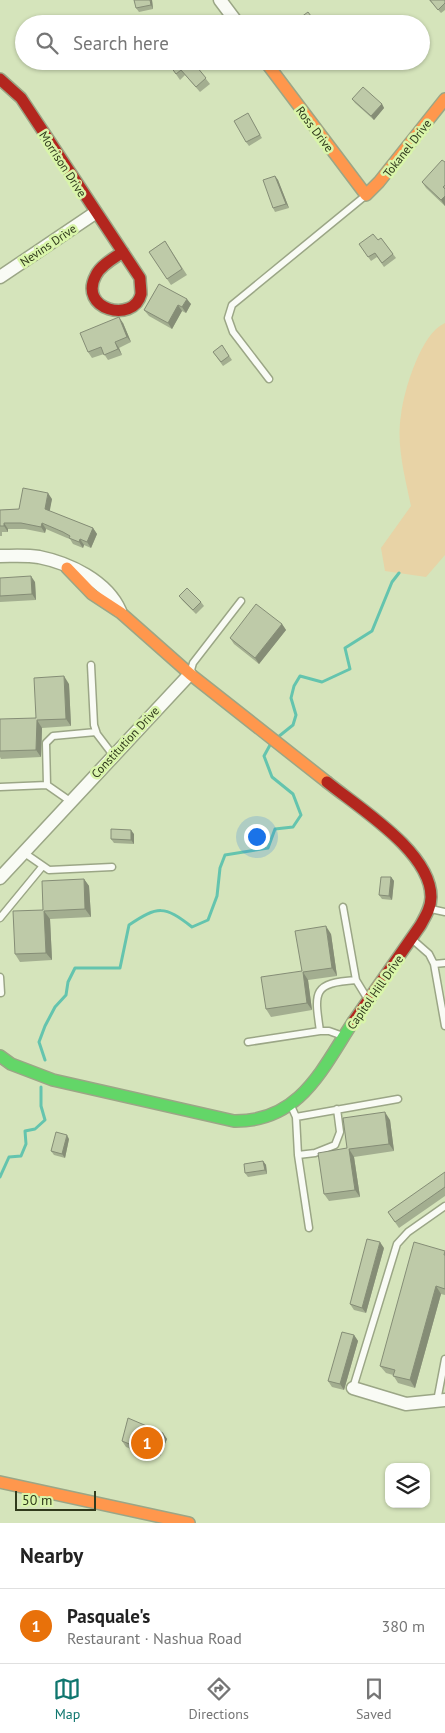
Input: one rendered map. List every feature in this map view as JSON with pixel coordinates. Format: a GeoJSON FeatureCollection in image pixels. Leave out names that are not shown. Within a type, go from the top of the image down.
{"type":"FeatureCollection","features":[{"type":"Feature","properties":{"kind":"street"},"geometry":{"type":"LineString","coordinates":[[220,0],[231,15]]}},
{"type":"Feature","properties":{"kind":"street","name":"Ross Drive"},"geometry":{"type":"LineString","coordinates":[[273,70],[366,195]]}},
{"type":"Feature","properties":{"kind":"street","name":"Morrison Drive"},"geometry":{"type":"LineString","coordinates":[[0,79],[20,98],[96,213],[123,252],[140,278],[140,294],[135,304],[126,310],[110,311],[97,302],[93,292],[93,282],[101,268],[123,252]]}},
{"type":"Feature","properties":{"kind":"street","name":"Tokanel Drive"},"geometry":{"type":"LineString","coordinates":[[366,195],[380,182],[445,99]]}},
{"type":"Feature","properties":{"kind":"street","name":"Nevins Drive"},"geometry":{"type":"LineString","coordinates":[[1,273],[96,213]]}},
{"type":"Feature","properties":{"kind":"street"},"geometry":{"type":"LineString","coordinates":[[0,556],[38,557],[67,568],[76,569],[102,588],[116,600],[121,613],[190,674],[394,836],[414,856],[423,869],[431,891],[430,908]]}},
{"type":"Feature","properties":{"kind":"street","name":"Constitution Drive"},"geometry":{"type":"LineString","coordinates":[[0,878],[190,674]]}},
{"type":"Feature","properties":{"kind":"street","name":"Capitol Hill Drive"},"geometry":{"type":"LineString","coordinates":[[0,1056],[11,1064],[53,1080],[234,1120],[260,1119],[291,1104],[319,1076],[344,1036],[412,939],[430,908]]}},
{"type":"Feature","properties":{"kind":"street"},"geometry":{"type":"LineString","coordinates":[[353,1388],[406,1404],[441,1401]]}},
{"type":"Feature","properties":{"kind":"street"},"geometry":{"type":"LineString","coordinates":[[0,1482],[189,1523]]}},
{"type":"Feature","properties":{"kind":"lane"},"geometry":{"type":"LineString","coordinates":[[269,379],[233,332],[228,318],[232,305],[366,195]]}},
{"type":"Feature","properties":{"kind":"lane","name":"Constitution Drive"},"geometry":{"type":"LineString","coordinates":[[190,674],[193,663],[241,601]]}},
{"type":"Feature","properties":{"kind":"lane"},"geometry":{"type":"LineString","coordinates":[[92,665],[96,732],[113,755]]}},
{"type":"Feature","properties":{"kind":"lane"},"geometry":{"type":"LineString","coordinates":[[47,785],[46,743],[52,736],[96,732]]}},
{"type":"Feature","properties":{"kind":"lane"},"geometry":{"type":"LineString","coordinates":[[0,787],[47,785],[70,801]]}},
{"type":"Feature","properties":{"kind":"lane"},"geometry":{"type":"LineString","coordinates":[[23,852],[42,867],[49,870],[112,867]]}},
{"type":"Feature","properties":{"kind":"lane"},"geometry":{"type":"LineString","coordinates":[[0,918],[42,867]]}},
{"type":"Feature","properties":{"kind":"lane"},"geometry":{"type":"LineString","coordinates":[[343,907],[356,980],[369,1000]]}},
{"type":"Feature","properties":{"kind":"lane"},"geometry":{"type":"LineString","coordinates":[[430,908],[445,912]]}},
{"type":"Feature","properties":{"kind":"lane"},"geometry":{"type":"LineString","coordinates":[[412,939],[429,954],[434,964],[445,1026]]}},
{"type":"Feature","properties":{"kind":"lane"},"geometry":{"type":"LineString","coordinates":[[434,964],[445,963]]}},
{"type":"Feature","properties":{"kind":"lane"},"geometry":{"type":"LineString","coordinates":[[0,977],[1,994]]}},
{"type":"Feature","properties":{"kind":"lane"},"geometry":{"type":"LineString","coordinates":[[320,1030],[317,1011],[319,992],[324,985],[333,982],[356,980]]}},
{"type":"Feature","properties":{"kind":"lane"},"geometry":{"type":"LineString","coordinates":[[248,1042],[320,1030],[344,1036]]}},
{"type":"Feature","properties":{"kind":"lane"},"geometry":{"type":"LineString","coordinates":[[296,1118],[398,1099]]}},
{"type":"Feature","properties":{"kind":"lane"},"geometry":{"type":"LineString","coordinates":[[291,1104],[296,1118],[298,1155],[309,1228]]}},
{"type":"Feature","properties":{"kind":"lane"},"geometry":{"type":"LineString","coordinates":[[298,1155],[315,1153],[335,1145],[340,1132],[337,1109]]}},
{"type":"Feature","properties":{"kind":"lane"},"geometry":{"type":"LineString","coordinates":[[353,1388],[397,1244],[408,1232],[445,1206]]}},
{"type":"Feature","properties":{"kind":"lane"},"geometry":{"type":"LineString","coordinates":[[441,1401],[445,1359]]}},
{"type":"Feature","properties":{"kind":"shaded area"},"geometry":{"type":"Polygon","coordinates":[[[445,323],[445,555],[426,577],[385,571],[381,548],[411,506],[402,461],[400,438],[401,415],[406,391],[421,350],[436,329],[445,323]]]}},
{"type":"Feature","properties":{"kind":"building"},"geometry":{"type":"Polygon","coordinates":[[[134,0],[150,0],[151,5],[136,8],[134,0]]]}},
{"type":"Feature","properties":{"kind":"building"},"geometry":{"type":"Polygon","coordinates":[[[430,0],[445,0],[445,3],[438,10],[430,0]]]}},
{"type":"Feature","properties":{"kind":"building"},"geometry":{"type":"Polygon","coordinates":[[[173,70],[181,70],[176,74],[173,70]]]}},
{"type":"Feature","properties":{"kind":"building"},"geometry":{"type":"Polygon","coordinates":[[[181,70],[199,70],[206,78],[196,87],[181,70]]]}},
{"type":"Feature","properties":{"kind":"building"},"geometry":{"type":"Polygon","coordinates":[[[363,87],[382,104],[371,116],[352,99],[363,87]]]}},
{"type":"Feature","properties":{"kind":"building"},"geometry":{"type":"Polygon","coordinates":[[[248,113],[260,135],[246,142],[234,121],[248,113]]]}},
{"type":"Feature","properties":{"kind":"building"},"geometry":{"type":"Polygon","coordinates":[[[442,160],[445,162],[445,185],[443,187],[445,189],[445,196],[441,200],[422,182],[442,160]]]}},
{"type":"Feature","properties":{"kind":"building"},"geometry":{"type":"Polygon","coordinates":[[[275,176],[286,204],[273,208],[263,180],[275,176]]]}},
{"type":"Feature","properties":{"kind":"building"},"geometry":{"type":"Polygon","coordinates":[[[373,234],[378,240],[381,238],[393,254],[382,263],[375,253],[368,257],[359,244],[373,234]]]}},
{"type":"Feature","properties":{"kind":"building"},"geometry":{"type":"Polygon","coordinates":[[[165,241],[182,269],[167,279],[149,252],[165,241]]]}},
{"type":"Feature","properties":{"kind":"building"},"geometry":{"type":"Polygon","coordinates":[[[159,284],[187,299],[182,307],[178,305],[168,323],[144,310],[159,284]]]}},
{"type":"Feature","properties":{"kind":"building"},"geometry":{"type":"Polygon","coordinates":[[[119,317],[127,337],[115,342],[118,349],[104,355],[101,347],[88,352],[80,333],[119,317]]]}},
{"type":"Feature","properties":{"kind":"building"},"geometry":{"type":"Polygon","coordinates":[[[222,345],[229,356],[221,362],[213,352],[222,345]]]}},
{"type":"Feature","properties":{"kind":"building"},"geometry":{"type":"Polygon","coordinates":[[[23,488],[48,493],[45,509],[93,528],[87,542],[80,539],[79,542],[69,538],[70,536],[63,532],[42,523],[41,527],[21,523],[4,523],[4,526],[0,526],[0,510],[19,509],[23,488]]]}},
{"type":"Feature","properties":{"kind":"building"},"geometry":{"type":"Polygon","coordinates":[[[31,576],[32,594],[0,596],[0,578],[31,576]]]}},
{"type":"Feature","properties":{"kind":"building"},"geometry":{"type":"Polygon","coordinates":[[[187,588],[201,602],[193,610],[179,596],[187,588]]]}},
{"type":"Feature","properties":{"kind":"building"},"geometry":{"type":"Polygon","coordinates":[[[256,604],[282,624],[255,658],[230,638],[256,604]]]}},
{"type":"Feature","properties":{"kind":"building"},"geometry":{"type":"Polygon","coordinates":[[[64,676],[66,719],[37,720],[36,750],[0,751],[0,719],[36,718],[34,678],[64,676]]]}},
{"type":"Feature","properties":{"kind":"building"},"geometry":{"type":"Polygon","coordinates":[[[111,829],[131,830],[131,840],[111,839],[111,829]]]}},
{"type":"Feature","properties":{"kind":"building"},"geometry":{"type":"Polygon","coordinates":[[[381,877],[391,877],[389,896],[379,895],[381,877]]]}},
{"type":"Feature","properties":{"kind":"building"},"geometry":{"type":"Polygon","coordinates":[[[84,879],[85,909],[44,911],[46,953],[15,954],[13,911],[43,910],[42,881],[84,879]]]}},
{"type":"Feature","properties":{"kind":"building"},"geometry":{"type":"Polygon","coordinates":[[[326,926],[332,968],[303,972],[307,1003],[266,1009],[261,977],[302,971],[295,931],[326,926]]]}},
{"type":"Feature","properties":{"kind":"building"},"geometry":{"type":"Polygon","coordinates":[[[385,1112],[389,1144],[349,1149],[355,1190],[324,1194],[318,1153],[347,1148],[343,1118],[385,1112]]]}},
{"type":"Feature","properties":{"kind":"building"},"geometry":{"type":"Polygon","coordinates":[[[56,1132],[67,1135],[62,1154],[51,1151],[56,1132]]]}},
{"type":"Feature","properties":{"kind":"building"},"geometry":{"type":"Polygon","coordinates":[[[263,1161],[265,1170],[245,1173],[244,1164],[263,1161]]]}},
{"type":"Feature","properties":{"kind":"building"},"geometry":{"type":"Polygon","coordinates":[[[445,1172],[445,1187],[395,1222],[388,1212],[445,1172]]]}},
{"type":"Feature","properties":{"kind":"building"},"geometry":{"type":"Polygon","coordinates":[[[367,1239],[380,1242],[362,1308],[350,1304],[367,1239]]]}},
{"type":"Feature","properties":{"kind":"building"},"geometry":{"type":"Polygon","coordinates":[[[414,1242],[445,1251],[445,1289],[436,1286],[410,1380],[393,1376],[395,1370],[380,1366],[414,1242]]]}},
{"type":"Feature","properties":{"kind":"building"},"geometry":{"type":"Polygon","coordinates":[[[342,1332],[354,1335],[340,1384],[328,1381],[342,1332]]]}},
{"type":"Feature","properties":{"kind":"building"},"geometry":{"type":"Polygon","coordinates":[[[128,1418],[163,1433],[156,1450],[151,1448],[149,1452],[122,1441],[128,1418]]]}},
{"type":"Feature","properties":{"kind":"waterway"},"geometry":{"type":"LineString","coordinates":[[278,737],[293,725],[296,715],[291,698],[294,686],[300,676],[322,682],[350,669],[345,648],[372,631],[392,582],[399,573]]}},
{"type":"Feature","properties":{"kind":"waterway"},"geometry":{"type":"LineString","coordinates":[[45,1060],[39,1042],[55,1007],[66,995],[68,982],[75,968],[120,968],[129,925],[154,911],[167,912],[192,927],[208,920],[217,896],[220,868],[225,855],[268,848],[275,829],[293,827],[301,815],[293,794],[272,777],[264,756],[270,745]]}},
{"type":"Feature","properties":{"kind":"waterway"},"geometry":{"type":"LineString","coordinates":[[0,1177],[9,1157],[21,1156],[26,1144],[25,1131],[35,1129],[45,1120],[41,1106],[41,1087]]}},
{"type":"Feature","properties":{"kind":"traffic: fast"},"geometry":{"type":"LineString","coordinates":[[0,1056],[11,1064],[53,1080],[234,1121],[257,1119],[276,1113],[292,1103],[307,1090],[353,1022]]}},
{"type":"Feature","properties":{"kind":"traffic: slow"},"geometry":{"type":"LineString","coordinates":[[272,70],[366,195],[379,182],[445,99]]}},
{"type":"Feature","properties":{"kind":"traffic: slow"},"geometry":{"type":"LineString","coordinates":[[67,568],[92,594],[121,613],[190,674],[327,782]]}},
{"type":"Feature","properties":{"kind":"traffic: slow"},"geometry":{"type":"LineString","coordinates":[[0,1482],[189,1523]]}},
{"type":"Feature","properties":{"kind":"traffic: jam"},"geometry":{"type":"LineString","coordinates":[[0,79],[21,98],[140,278],[141,294],[136,303],[128,309],[109,309],[100,304],[94,297],[92,287],[96,275],[101,268],[112,259],[116,257],[119,254],[123,252]]}},
{"type":"Feature","properties":{"kind":"traffic: jam"},"geometry":{"type":"LineString","coordinates":[[327,782],[391,832],[407,848],[428,880],[431,897],[429,909],[420,926],[353,1022]]}},
{"type":"Feature","properties":{"kind":"place","name":"Pasquale's"},"geometry":{"type":"Point","coordinates":[147,1443]}}]}
